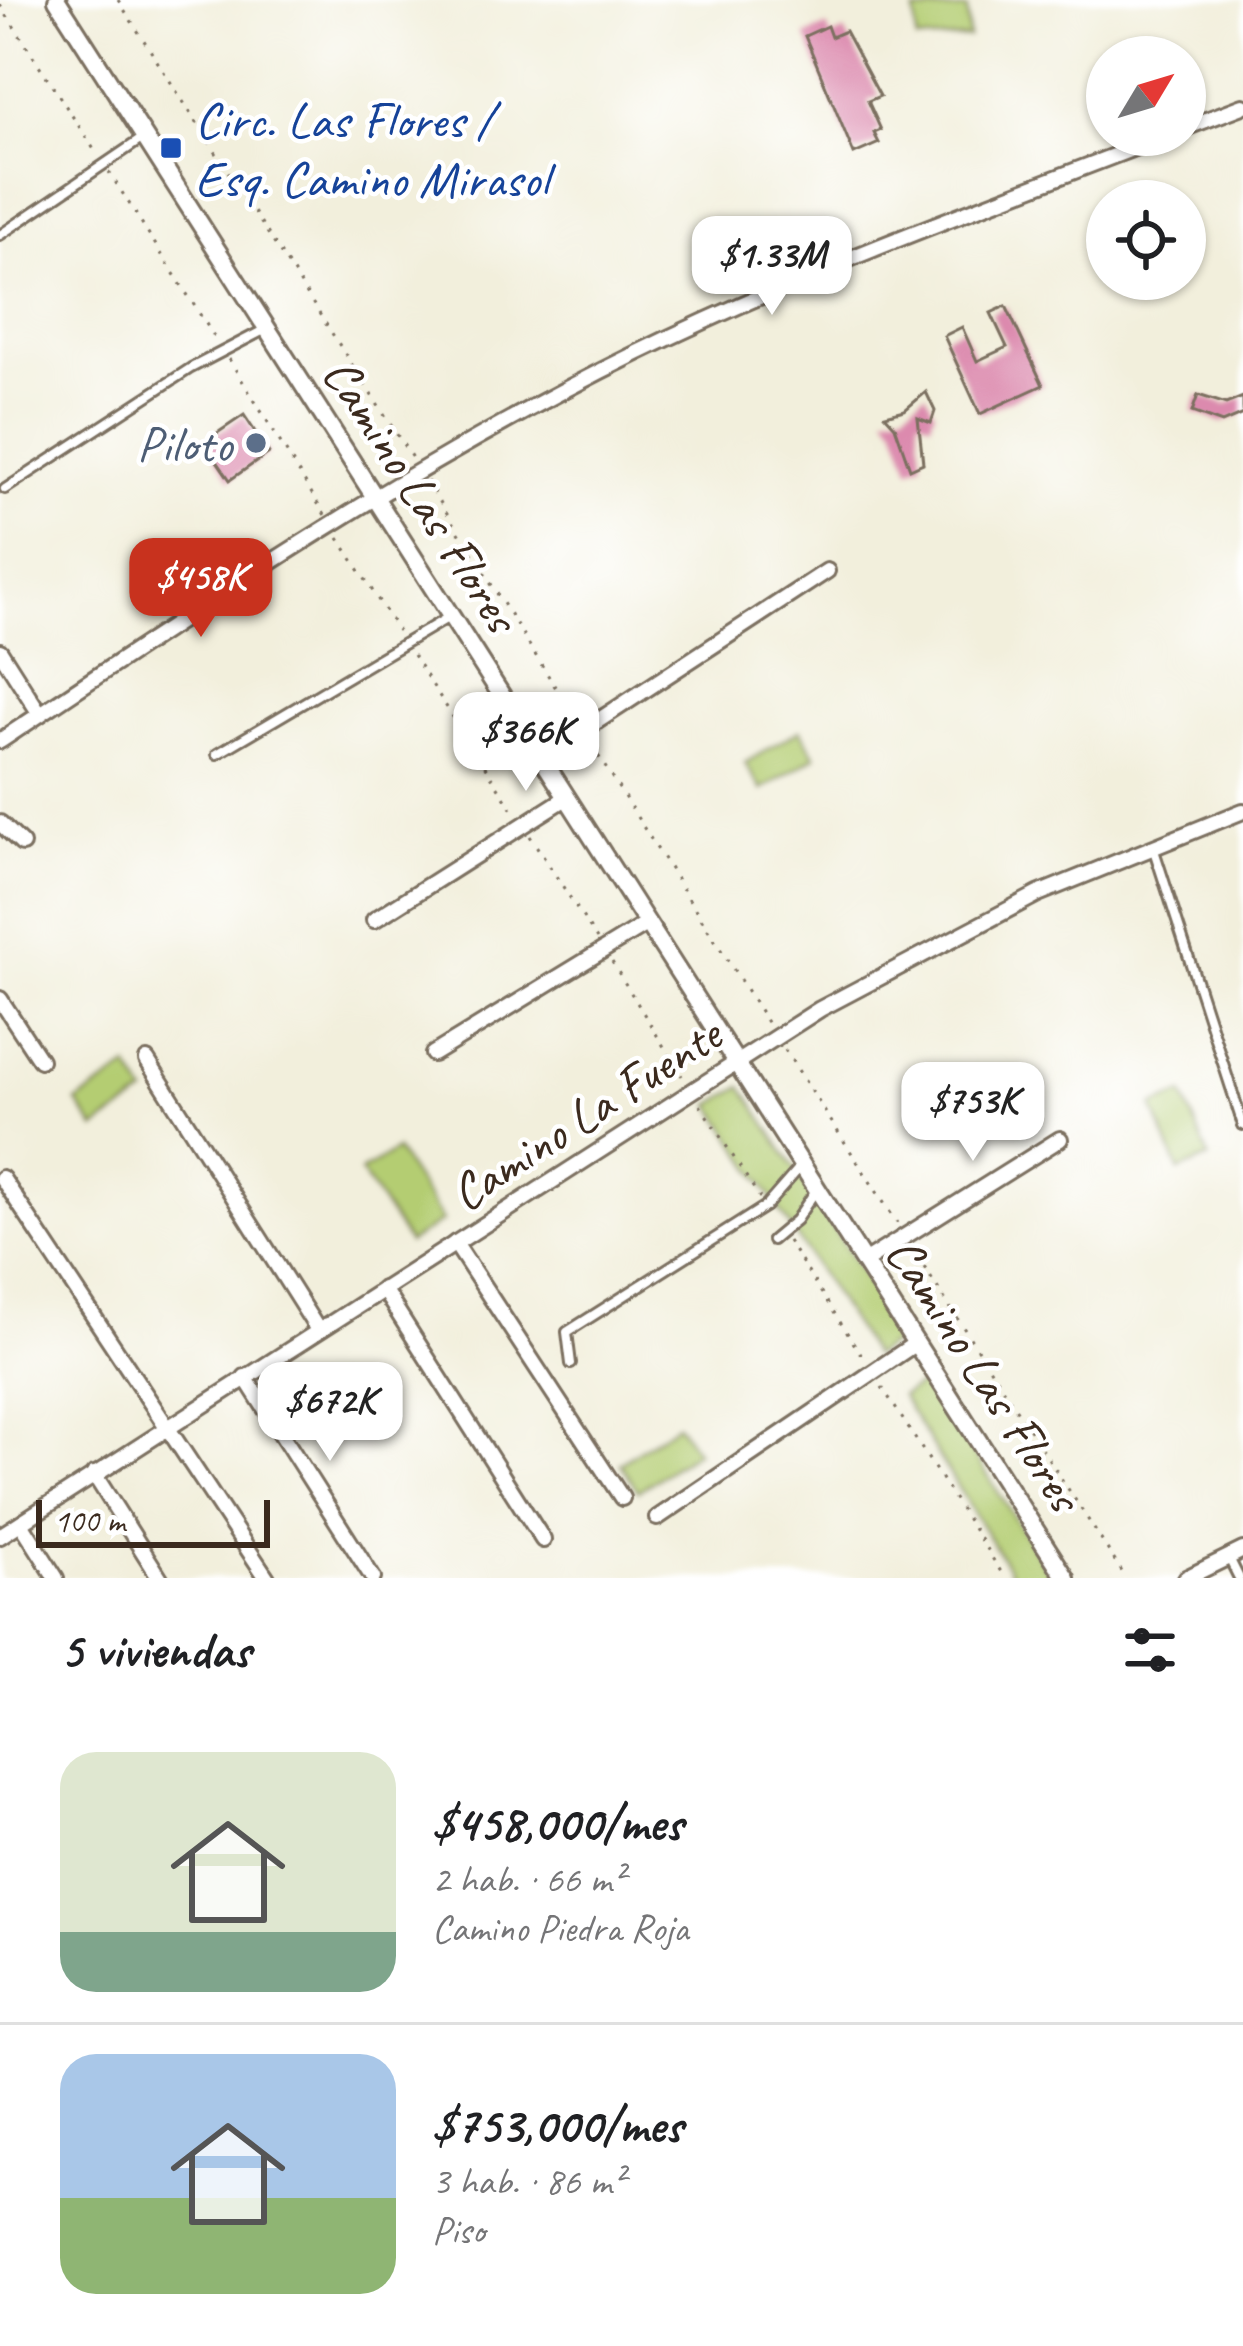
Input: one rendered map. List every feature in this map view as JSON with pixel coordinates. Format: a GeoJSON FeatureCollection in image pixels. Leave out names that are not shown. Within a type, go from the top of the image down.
{"type":"FeatureCollection","features":[{"type":"Feature","properties":{"kind":"street","name":"Camino Las Flores"},"geometry":{"type":"LineString","coordinates":[[57,0],[1066,1578]]}},
{"type":"Feature","properties":{"kind":"street"},"geometry":{"type":"LineString","coordinates":[[1206,120],[1243,106]]}},
{"type":"Feature","properties":{"kind":"street"},"geometry":{"type":"LineString","coordinates":[[0,741],[375,499],[563,391],[711,318],[1116,156]]}},
{"type":"Feature","properties":{"kind":"street"},"geometry":{"type":"LineString","coordinates":[[541,758],[827,571]]}},
{"type":"Feature","properties":{"kind":"street"},"geometry":{"type":"LineString","coordinates":[[0,651],[40,714]]}},
{"type":"Feature","properties":{"kind":"street"},"geometry":{"type":"LineString","coordinates":[[374,920],[566,798]]}},
{"type":"Feature","properties":{"kind":"street","name":"Camino La Fuente"},"geometry":{"type":"LineString","coordinates":[[0,1536],[775,1036],[960,932],[1153,845],[1243,812]]}},
{"type":"Feature","properties":{"kind":"street"},"geometry":{"type":"LineString","coordinates":[[0,823],[22,844]]}},
{"type":"Feature","properties":{"kind":"street"},"geometry":{"type":"LineString","coordinates":[[433,1054],[646,924]]}},
{"type":"Feature","properties":{"kind":"street"},"geometry":{"type":"LineString","coordinates":[[0,999],[40,1060]]}},
{"type":"Feature","properties":{"kind":"street"},"geometry":{"type":"LineString","coordinates":[[147,1060],[318,1330]]}},
{"type":"Feature","properties":{"kind":"street"},"geometry":{"type":"LineString","coordinates":[[864,1262],[1060,1139]]}},
{"type":"Feature","properties":{"kind":"street"},"geometry":{"type":"LineString","coordinates":[[2,1178],[267,1578]]}},
{"type":"Feature","properties":{"kind":"street"},"geometry":{"type":"LineString","coordinates":[[455,1243],[622,1498]]}},
{"type":"Feature","properties":{"kind":"street"},"geometry":{"type":"LineString","coordinates":[[383,1288],[543,1540]]}},
{"type":"Feature","properties":{"kind":"street"},"geometry":{"type":"LineString","coordinates":[[657,1518],[916,1343]]}},
{"type":"Feature","properties":{"kind":"street"},"geometry":{"type":"LineString","coordinates":[[245,1377],[373,1578]]}},
{"type":"Feature","properties":{"kind":"street"},"geometry":{"type":"LineString","coordinates":[[94,1474],[160,1578]]}},
{"type":"Feature","properties":{"kind":"street"},"geometry":{"type":"LineString","coordinates":[[21,1522],[56,1578]]}},
{"type":"Feature","properties":{"kind":"street"},"geometry":{"type":"LineString","coordinates":[[1186,1578],[1236,1553]]}},
{"type":"Feature","properties":{"kind":"lane"},"geometry":{"type":"LineString","coordinates":[[0,235],[145,137]]}},
{"type":"Feature","properties":{"kind":"lane"},"geometry":{"type":"LineString","coordinates":[[5,489],[190,368],[267,328]]}},
{"type":"Feature","properties":{"kind":"lane"},"geometry":{"type":"LineString","coordinates":[[218,754],[450,616]]}},
{"type":"Feature","properties":{"kind":"lane"},"geometry":{"type":"LineString","coordinates":[[1153,845],[1243,1125]]}},
{"type":"Feature","properties":{"kind":"lane"},"geometry":{"type":"LineString","coordinates":[[571,1364],[567,1332],[766,1207],[801,1166]]}},
{"type":"Feature","properties":{"kind":"lane"},"geometry":{"type":"LineString","coordinates":[[772,1240],[783,1233],[816,1190]]}},
{"type":"Feature","properties":{"kind":"lane"},"geometry":{"type":"LineString","coordinates":[[1236,1553],[1239,1578]]}},
{"type":"Feature","properties":{"kind":"path"},"geometry":{"type":"LineString","coordinates":[[118,0],[775,1036],[1126,1578]]}},
{"type":"Feature","properties":{"kind":"path"},"geometry":{"type":"LineString","coordinates":[[0,5],[766,1207]]}},
{"type":"Feature","properties":{"kind":"path"},"geometry":{"type":"LineString","coordinates":[[783,1233],[1005,1578]]}},
{"type":"Feature","properties":{"kind":"green space"},"geometry":{"type":"Polygon","coordinates":[[[967,9],[969,38],[917,41],[915,12],[967,9]]]}},
{"type":"Feature","properties":{"kind":"green space"},"geometry":{"type":"Polygon","coordinates":[[[800,730],[816,756],[762,790],[745,763],[800,730]]]}},
{"type":"Feature","properties":{"kind":"green space"},"geometry":{"type":"Polygon","coordinates":[[[129,1068],[146,1095],[95,1129],[77,1102],[129,1068]]]}},
{"type":"Feature","properties":{"kind":"green space"},"geometry":{"type":"Polygon","coordinates":[[[742,1086],[903,1337],[873,1356],[712,1105],[742,1086]]]}},
{"type":"Feature","properties":{"kind":"green space"},"geometry":{"type":"Polygon","coordinates":[[[1183,1094],[1209,1158],[1179,1171],[1153,1106],[1183,1094]]]}},
{"type":"Feature","properties":{"kind":"green space"},"geometry":{"type":"Polygon","coordinates":[[[396,1150],[442,1221],[408,1243],[361,1172],[396,1150]]]}},
{"type":"Feature","properties":{"kind":"green space"},"geometry":{"type":"Polygon","coordinates":[[[928,1380],[1052,1578],[1014,1578],[901,1396],[928,1380]]]}},
{"type":"Feature","properties":{"kind":"green space"},"geometry":{"type":"Polygon","coordinates":[[[677,1424],[696,1451],[638,1491],[620,1463],[677,1424]]]}},
{"type":"Feature","properties":{"kind":"building"},"geometry":{"type":"Polygon","coordinates":[[[827,26],[831,37],[845,31],[880,96],[868,101],[881,130],[874,133],[879,143],[854,154],[805,36],[827,26]]]}},
{"type":"Feature","properties":{"kind":"building"},"geometry":{"type":"Polygon","coordinates":[[[1006,306],[1043,385],[980,414],[944,336],[962,327],[977,361],[1007,347],[991,313],[1006,306]]]}},
{"type":"Feature","properties":{"kind":"building"},"geometry":{"type":"Polygon","coordinates":[[[926,392],[935,411],[931,423],[918,418],[923,463],[910,469],[895,426],[885,415],[905,410],[926,392]]]}},
{"type":"Feature","properties":{"kind":"building"},"geometry":{"type":"Polygon","coordinates":[[[1198,395],[1226,404],[1243,397],[1243,414],[1222,423],[1192,412],[1198,395]]]}},
{"type":"Feature","properties":{"kind":"building"},"geometry":{"type":"Polygon","coordinates":[[[244,415],[269,453],[230,480],[204,442],[244,415]]]}},
{"type":"Feature","properties":{"kind":"place","name":"Circ. Las Flores / Esq. Camino Mirasol"},"geometry":{"type":"Point","coordinates":[171,148]}},
{"type":"Feature","properties":{"kind":"place","name":"Piloto"},"geometry":{"type":"Point","coordinates":[256,443]}}]}
